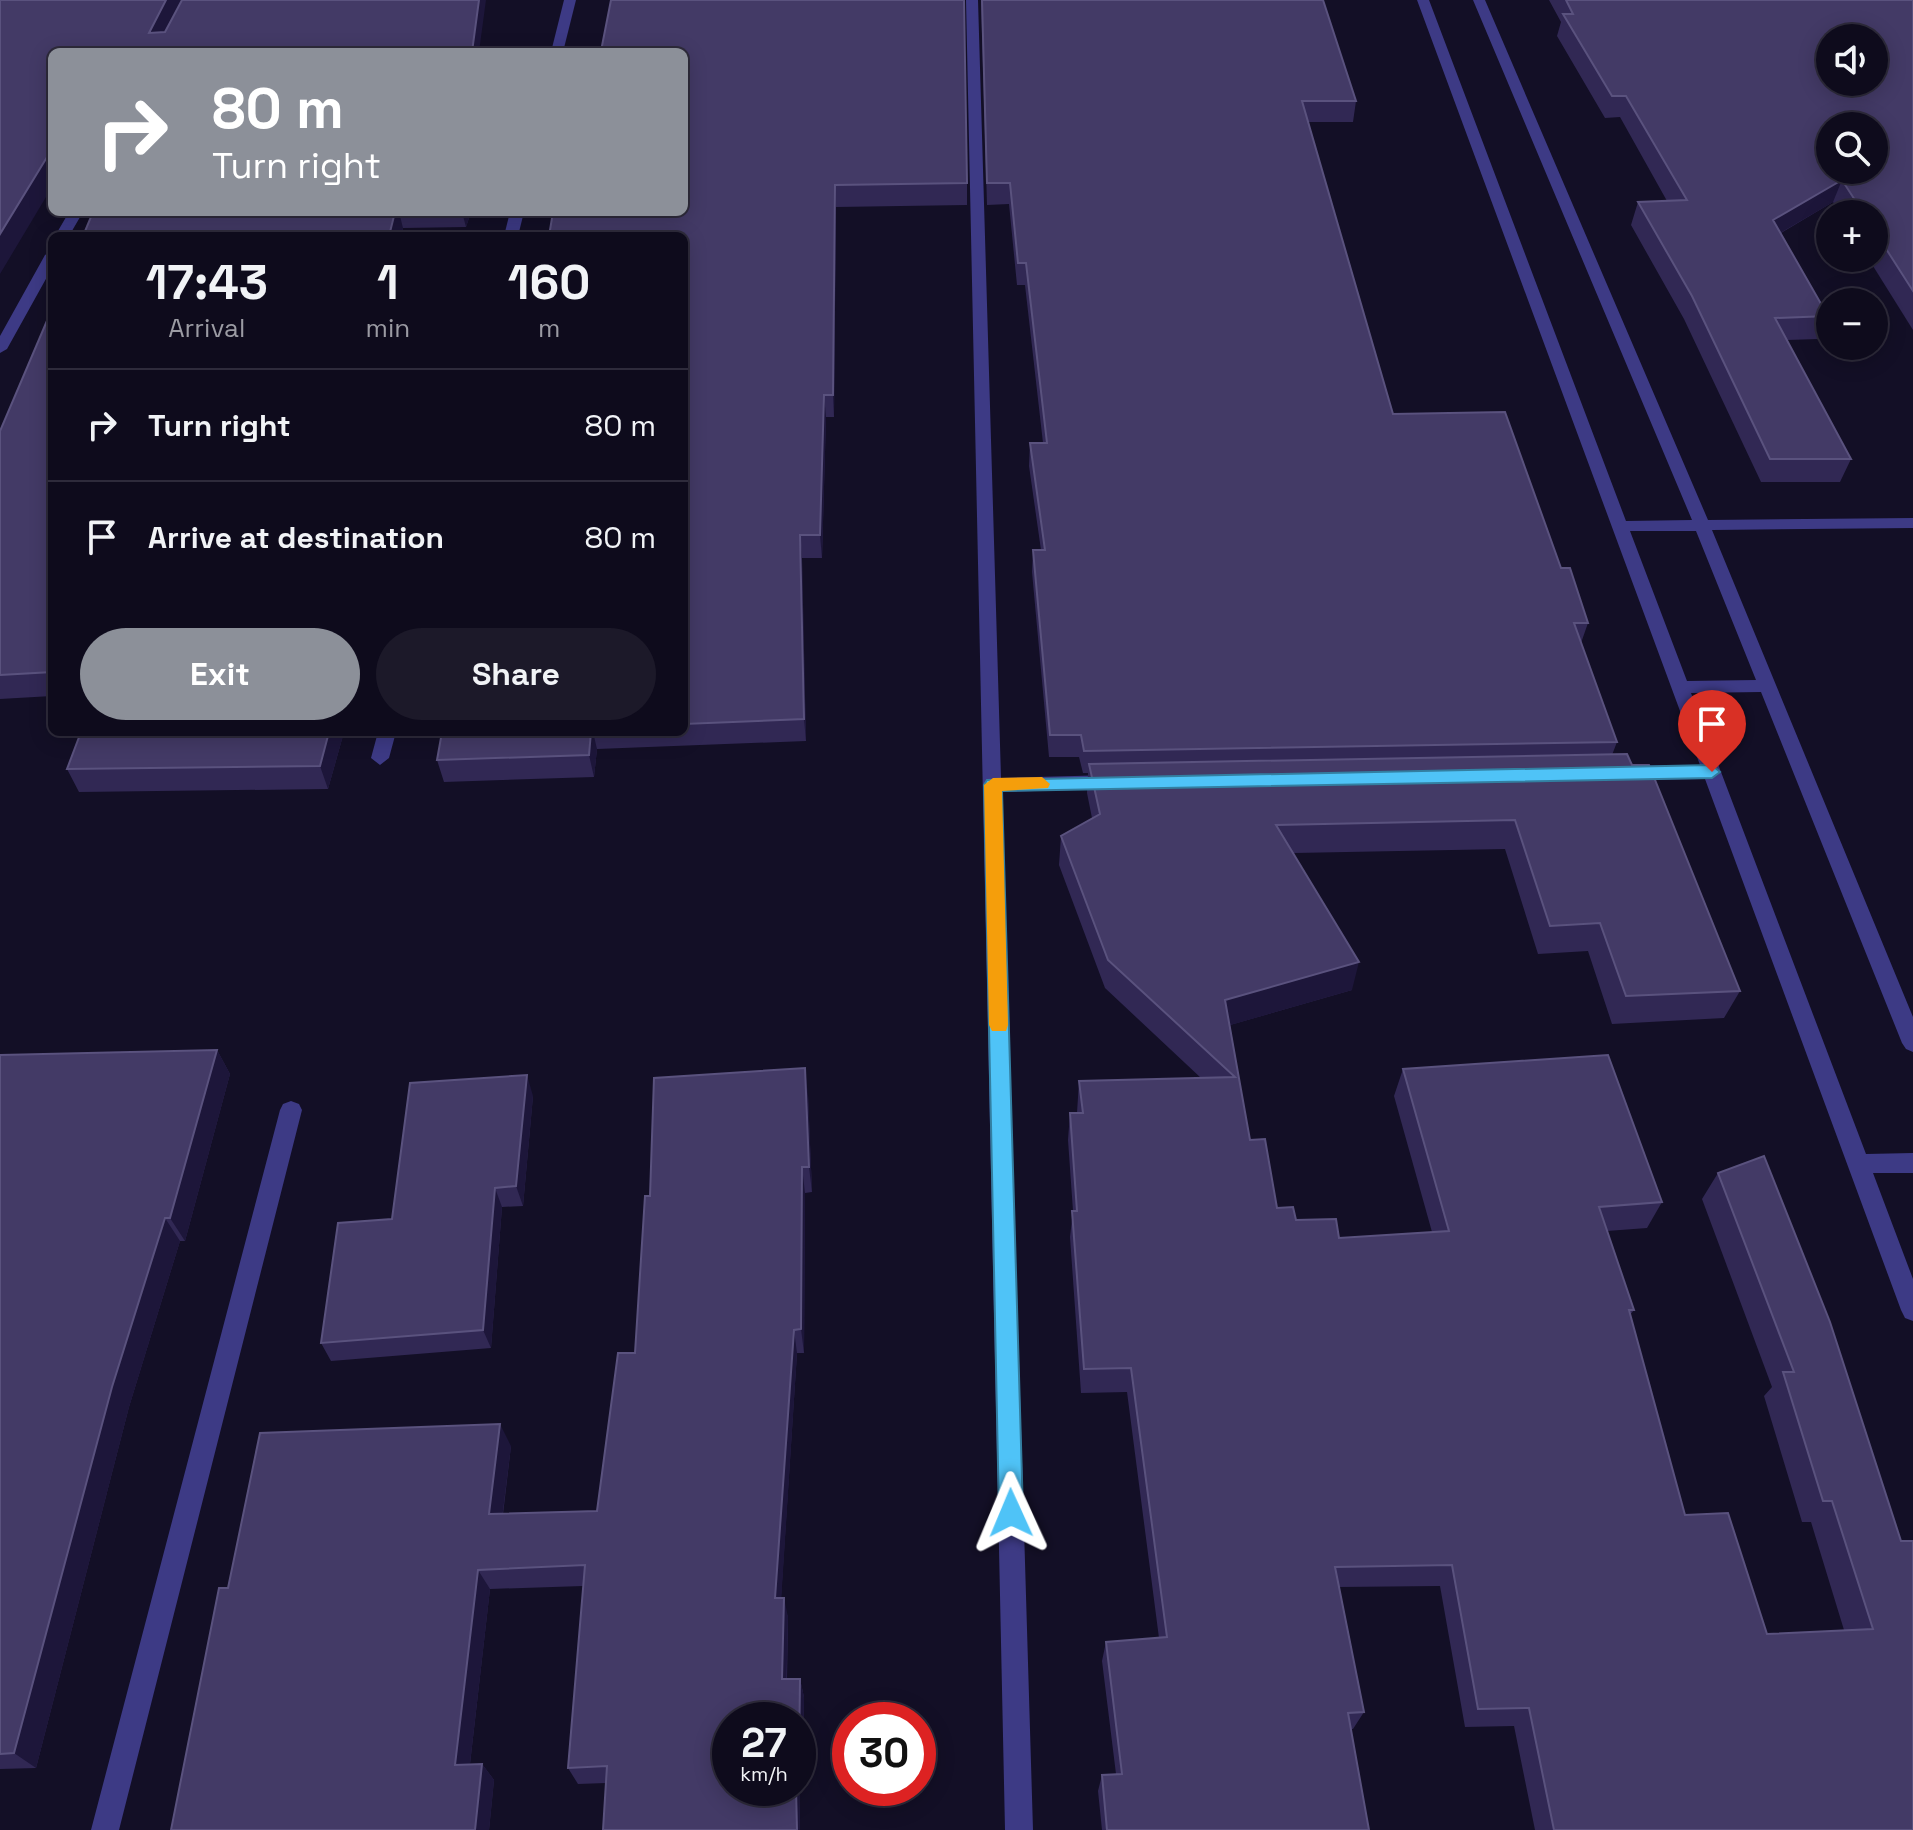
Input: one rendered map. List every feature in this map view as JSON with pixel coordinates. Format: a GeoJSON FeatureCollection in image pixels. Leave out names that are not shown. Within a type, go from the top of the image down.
{"type":"FeatureCollection","features":[{"type":"Feature","properties":{"kind":"street"},"geometry":{"type":"LineString","coordinates":[[558,48],[570,0]]}},
{"type":"Feature","properties":{"kind":"street"},"geometry":{"type":"LineString","coordinates":[[972,0],[1019,1830]]}},
{"type":"Feature","properties":{"kind":"street"},"geometry":{"type":"LineString","coordinates":[[1423,0],[1913,1310]]}},
{"type":"Feature","properties":{"kind":"street"},"geometry":{"type":"LineString","coordinates":[[1479,0],[1702,525],[1913,1043]]}},
{"type":"Feature","properties":{"kind":"street"},"geometry":{"type":"LineString","coordinates":[[0,349],[48,262]]}},
{"type":"Feature","properties":{"kind":"street"},"geometry":{"type":"LineString","coordinates":[[1620,526],[1913,523]]}},
{"type":"Feature","properties":{"kind":"street"},"geometry":{"type":"LineString","coordinates":[[1680,687],[1767,686]]}},
{"type":"Feature","properties":{"kind":"street"},"geometry":{"type":"LineString","coordinates":[[380,758],[386,736]]}},
{"type":"Feature","properties":{"kind":"street"},"geometry":{"type":"LineString","coordinates":[[1600,774],[1712,772]]}},
{"type":"Feature","properties":{"kind":"street"},"geometry":{"type":"LineString","coordinates":[[993,785],[1137,782]]}},
{"type":"Feature","properties":{"kind":"street"},"geometry":{"type":"LineString","coordinates":[[105,1830],[291,1110]]}},
{"type":"Feature","properties":{"kind":"street"},"geometry":{"type":"LineString","coordinates":[[1858,1164],[1913,1163]]}},
{"type":"Feature","properties":{"kind":"building"},"geometry":{"type":"Polygon","coordinates":[[[0,0],[166,0],[149,33],[165,32],[182,0],[479,0],[473,48],[48,48],[48,156],[0,234],[0,0]]]}},
{"type":"Feature","properties":{"kind":"building"},"geometry":{"type":"Polygon","coordinates":[[[611,0],[964,0],[967,183],[835,185],[833,395],[824,395],[820,535],[800,535],[804,719],[688,724],[688,232],[550,232],[552,216],[688,216],[688,48],[602,48],[611,0]]]}},
{"type":"Feature","properties":{"kind":"building"},"geometry":{"type":"Polygon","coordinates":[[[982,0],[1323,0],[1356,101],[1302,101],[1393,414],[1505,412],[1561,568],[1570,568],[1588,623],[1574,623],[1617,742],[1084,751],[1081,735],[1050,735],[1033,550],[1045,550],[1030,443],[1047,443],[1026,263],[1018,263],[1010,183],[987,183],[982,0]]]}},
{"type":"Feature","properties":{"kind":"building"},"geometry":{"type":"Polygon","coordinates":[[[1566,0],[1913,0],[1913,291],[1888,252],[1888,200],[1855,200],[1845,184],[1888,184],[1888,112],[1816,112],[1816,184],[1835,184],[1773,220],[1816,295],[1816,316],[1775,318],[1851,459],[1770,459],[1692,296],[1638,202],[1687,200],[1626,96],[1612,96],[1563,14],[1573,14],[1566,0]]]}},
{"type":"Feature","properties":{"kind":"building"},"geometry":{"type":"Polygon","coordinates":[[[91,216],[394,216],[390,232],[85,232],[91,216]]]}},
{"type":"Feature","properties":{"kind":"building"},"geometry":{"type":"Polygon","coordinates":[[[48,318],[48,672],[0,675],[0,431],[48,318]]]}},
{"type":"Feature","properties":{"kind":"building"},"geometry":{"type":"Polygon","coordinates":[[[79,736],[328,736],[320,766],[67,769],[79,736]]]}},
{"type":"Feature","properties":{"kind":"building"},"geometry":{"type":"Polygon","coordinates":[[[441,736],[591,736],[589,755],[437,760],[441,736]]]}},
{"type":"Feature","properties":{"kind":"building"},"geometry":{"type":"Polygon","coordinates":[[[1627,754],[1632,765],[1649,765],[1740,991],[1626,996],[1600,923],[1550,926],[1515,820],[1276,825],[1359,962],[1225,1000],[1250,1140],[1265,1139],[1277,1208],[1293,1207],[1296,1220],[1336,1219],[1339,1238],[1449,1231],[1403,1069],[1608,1055],[1662,1202],[1599,1207],[1634,1310],[1629,1310],[1685,1515],[1728,1513],[1767,1634],[1873,1629],[1832,1501],[1823,1501],[1783,1372],[1794,1372],[1718,1173],[1764,1156],[1830,1322],[1901,1541],[1913,1541],[1913,1830],[1554,1830],[1529,1708],[1478,1709],[1452,1565],[1335,1567],[1364,1712],[1348,1713],[1369,1830],[1107,1830],[1102,1775],[1122,1774],[1106,1642],[1167,1637],[1131,1368],[1084,1369],[1072,1211],[1077,1211],[1070,1113],[1083,1113],[1079,1081],[1235,1077],[1108,960],[1061,836],[1100,814],[1089,764],[1627,754]]]}},
{"type":"Feature","properties":{"kind":"building"},"geometry":{"type":"Polygon","coordinates":[[[217,1050],[170,1218],[165,1218],[112,1387],[14,1753],[0,1754],[0,1055],[217,1050]]]}},
{"type":"Feature","properties":{"kind":"building"},"geometry":{"type":"Polygon","coordinates":[[[805,1068],[809,1167],[802,1167],[801,1329],[794,1330],[775,1598],[784,1598],[782,1679],[800,1679],[800,1702],[712,1702],[712,1806],[796,1806],[797,1830],[603,1830],[607,1766],[568,1768],[585,1565],[478,1570],[455,1765],[482,1764],[475,1830],[171,1830],[219,1588],[228,1588],[260,1433],[500,1424],[489,1514],[597,1511],[618,1353],[635,1353],[645,1196],[650,1196],[654,1078],[805,1068]]]}},
{"type":"Feature","properties":{"kind":"building"},"geometry":{"type":"Polygon","coordinates":[[[527,1075],[516,1186],[495,1188],[483,1330],[321,1343],[338,1223],[392,1219],[410,1083],[527,1075]]]}},
{"type":"Feature","properties":{"kind":"slow traffic"},"geometry":{"type":"LineString","coordinates":[[999,1025],[993,785],[1042,784]]}},
{"type":"Feature","properties":{"kind":"route"},"geometry":{"type":"LineString","coordinates":[[1011,1513],[993,785],[1712,772]]}}]}
